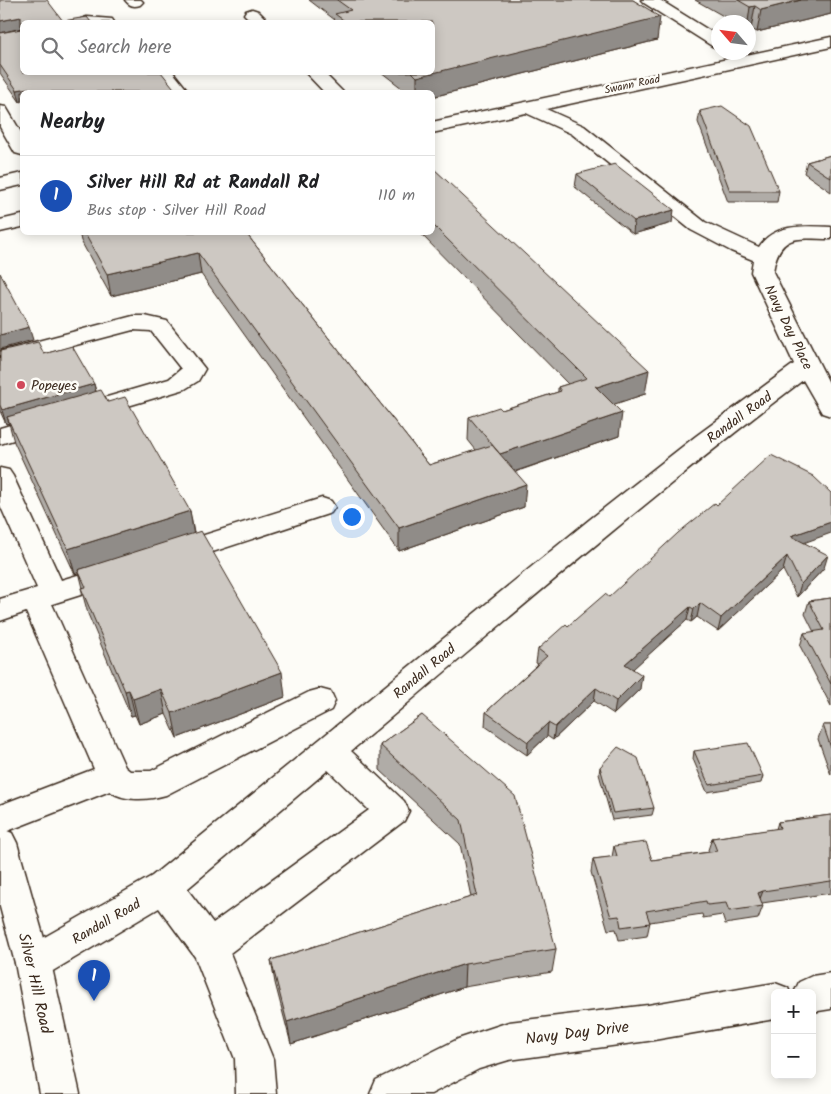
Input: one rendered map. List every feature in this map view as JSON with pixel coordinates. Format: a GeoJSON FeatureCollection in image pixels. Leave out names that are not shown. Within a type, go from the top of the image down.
{"type":"FeatureCollection","features":[{"type":"Feature","properties":{"kind":"street"},"geometry":{"type":"LineString","coordinates":[[649,0],[711,39]]}},
{"type":"Feature","properties":{"kind":"street"},"geometry":{"type":"LineString","coordinates":[[91,12],[103,20]]}},
{"type":"Feature","properties":{"kind":"street","name":"Swann Road"},"geometry":{"type":"LineString","coordinates":[[756,54],[826,47]]}},
{"type":"Feature","properties":{"kind":"street","name":"Swann Road"},"geometry":{"type":"LineString","coordinates":[[435,127],[723,60]]}},
{"type":"Feature","properties":{"kind":"street"},"geometry":{"type":"LineString","coordinates":[[166,75],[178,90]]}},
{"type":"Feature","properties":{"kind":"street"},"geometry":{"type":"LineString","coordinates":[[316,75],[332,90]]}},
{"type":"Feature","properties":{"kind":"street"},"geometry":{"type":"LineString","coordinates":[[528,107],[578,130],[698,226],[738,247],[762,264],[771,244],[779,237],[797,233],[831,233]]}},
{"type":"Feature","properties":{"kind":"street"},"geometry":{"type":"LineString","coordinates":[[0,111],[20,146]]}},
{"type":"Feature","properties":{"kind":"street"},"geometry":{"type":"LineString","coordinates":[[0,184],[20,179]]}},
{"type":"Feature","properties":{"kind":"street"},"geometry":{"type":"LineString","coordinates":[[0,226],[20,221]]}},
{"type":"Feature","properties":{"kind":"street","name":"Navy Day Place"},"geometry":{"type":"LineString","coordinates":[[762,264],[807,366],[831,408]]}},
{"type":"Feature","properties":{"kind":"street"},"geometry":{"type":"LineString","coordinates":[[0,358],[133,323],[145,323],[159,326],[193,370],[190,376],[178,384],[0,436]]}},
{"type":"Feature","properties":{"kind":"street","name":"Randall Road"},"geometry":{"type":"LineString","coordinates":[[33,963],[164,887],[599,527],[705,442],[807,366]]}},
{"type":"Feature","properties":{"kind":"street"},"geometry":{"type":"LineString","coordinates":[[0,476],[113,776],[124,784],[154,785],[320,701]]}},
{"type":"Feature","properties":{"kind":"street"},"geometry":{"type":"LineString","coordinates":[[0,610],[322,507]]}},
{"type":"Feature","properties":{"kind":"street"},"geometry":{"type":"LineString","coordinates":[[209,947],[392,811],[329,750]]}},
{"type":"Feature","properties":{"kind":"street"},"geometry":{"type":"LineString","coordinates":[[0,820],[113,776]]}},
{"type":"Feature","properties":{"kind":"street","name":"Silver Hill Road"},"geometry":{"type":"LineString","coordinates":[[0,843],[33,963],[60,1094]]}},
{"type":"Feature","properties":{"kind":"street"},"geometry":{"type":"LineString","coordinates":[[164,887],[209,947],[254,1059],[256,1094]]}},
{"type":"Feature","properties":{"kind":"street"},"geometry":{"type":"LineString","coordinates":[[816,993],[831,991]]}},
{"type":"Feature","properties":{"kind":"street","name":"Navy Day Drive"},"geometry":{"type":"LineString","coordinates":[[390,1094],[472,1052],[509,1040],[648,1023],[771,1002]]}},
{"type":"Feature","properties":{"kind":"building"},"geometry":{"type":"Polygon","coordinates":[[[0,0],[47,0],[62,20],[21,20],[21,17],[0,21],[0,0]]]}},
{"type":"Feature","properties":{"kind":"building"},"geometry":{"type":"Polygon","coordinates":[[[337,0],[633,0],[660,17],[435,73],[435,20],[343,20],[335,14],[351,10],[337,0]]]}},
{"type":"Feature","properties":{"kind":"building"},"geometry":{"type":"Polygon","coordinates":[[[738,0],[801,0],[761,10],[755,6],[750,7],[738,0]]]}},
{"type":"Feature","properties":{"kind":"building"},"geometry":{"type":"Polygon","coordinates":[[[87,17],[89,20],[69,20],[87,17]]]}},
{"type":"Feature","properties":{"kind":"building"},"geometry":{"type":"Polygon","coordinates":[[[20,29],[20,75],[163,75],[175,90],[30,90],[29,88],[17,90],[0,65],[0,33],[20,29]]]}},
{"type":"Feature","properties":{"kind":"building"},"geometry":{"type":"Polygon","coordinates":[[[722,106],[751,126],[779,191],[730,191],[700,111],[722,106]]]}},
{"type":"Feature","properties":{"kind":"building"},"geometry":{"type":"Polygon","coordinates":[[[831,155],[831,178],[807,162],[831,155]]]}},
{"type":"Feature","properties":{"kind":"building"},"geometry":{"type":"Polygon","coordinates":[[[615,164],[674,210],[634,221],[577,174],[615,164]]]}},
{"type":"Feature","properties":{"kind":"building"},"geometry":{"type":"Polygon","coordinates":[[[435,170],[649,370],[597,387],[595,386],[622,413],[500,454],[469,417],[499,407],[502,410],[561,391],[558,387],[587,378],[435,227],[435,170]]]}},
{"type":"Feature","properties":{"kind":"building"},"geometry":{"type":"Polygon","coordinates":[[[86,235],[247,235],[429,465],[492,445],[526,484],[399,528],[198,253],[107,274],[86,235]]]}},
{"type":"Feature","properties":{"kind":"building"},"geometry":{"type":"Polygon","coordinates":[[[0,273],[29,327],[0,335],[0,273]]]}},
{"type":"Feature","properties":{"kind":"building"},"geometry":{"type":"Polygon","coordinates":[[[38,342],[44,354],[72,346],[94,384],[2,410],[0,405],[0,351],[38,342]]]}},
{"type":"Feature","properties":{"kind":"building"},"geometry":{"type":"Polygon","coordinates":[[[101,390],[108,402],[125,397],[190,511],[68,549],[7,417],[101,390]]]}},
{"type":"Feature","properties":{"kind":"building"},"geometry":{"type":"Polygon","coordinates":[[[771,455],[813,476],[831,493],[831,522],[791,536],[828,555],[801,584],[787,556],[721,618],[700,603],[694,609],[690,607],[625,664],[642,675],[616,701],[596,688],[555,727],[548,723],[528,742],[486,712],[547,656],[538,649],[566,624],[568,626],[605,594],[609,597],[678,533],[715,503],[717,505],[771,455]]]}},
{"type":"Feature","properties":{"kind":"building"},"geometry":{"type":"Polygon","coordinates":[[[201,531],[282,672],[172,713],[161,689],[133,699],[129,690],[125,691],[81,588],[86,587],[78,570],[201,531]]]}},
{"type":"Feature","properties":{"kind":"building"},"geometry":{"type":"Polygon","coordinates":[[[831,598],[831,684],[804,633],[824,630],[809,601],[831,598]]]}},
{"type":"Feature","properties":{"kind":"building"},"geometry":{"type":"Polygon","coordinates":[[[422,715],[515,796],[556,949],[465,964],[287,1022],[271,960],[477,895],[461,820],[380,745],[422,715]]]}},
{"type":"Feature","properties":{"kind":"building"},"geometry":{"type":"Polygon","coordinates":[[[823,725],[831,725],[831,748],[823,725]]]}},
{"type":"Feature","properties":{"kind":"building"},"geometry":{"type":"Polygon","coordinates":[[[748,743],[763,776],[709,785],[694,751],[748,743]]]}},
{"type":"Feature","properties":{"kind":"building"},"geometry":{"type":"Polygon","coordinates":[[[618,747],[638,758],[654,808],[613,813],[600,767],[618,747]]]}},
{"type":"Feature","properties":{"kind":"building"},"geometry":{"type":"Polygon","coordinates":[[[831,815],[831,881],[763,891],[758,893],[763,906],[729,911],[726,903],[707,905],[706,901],[646,911],[650,923],[621,927],[619,916],[611,917],[593,859],[617,856],[614,846],[646,842],[652,860],[717,851],[712,838],[780,828],[778,822],[831,815]]]}},
{"type":"Feature","properties":{"kind":"place","name":"Popeyes"},"geometry":{"type":"Point","coordinates":[21,385]}},
{"type":"Feature","properties":{"kind":"place","name":"Silver Hill Rd at Randall Rd"},"geometry":{"type":"Point","coordinates":[94,1001]}}]}
